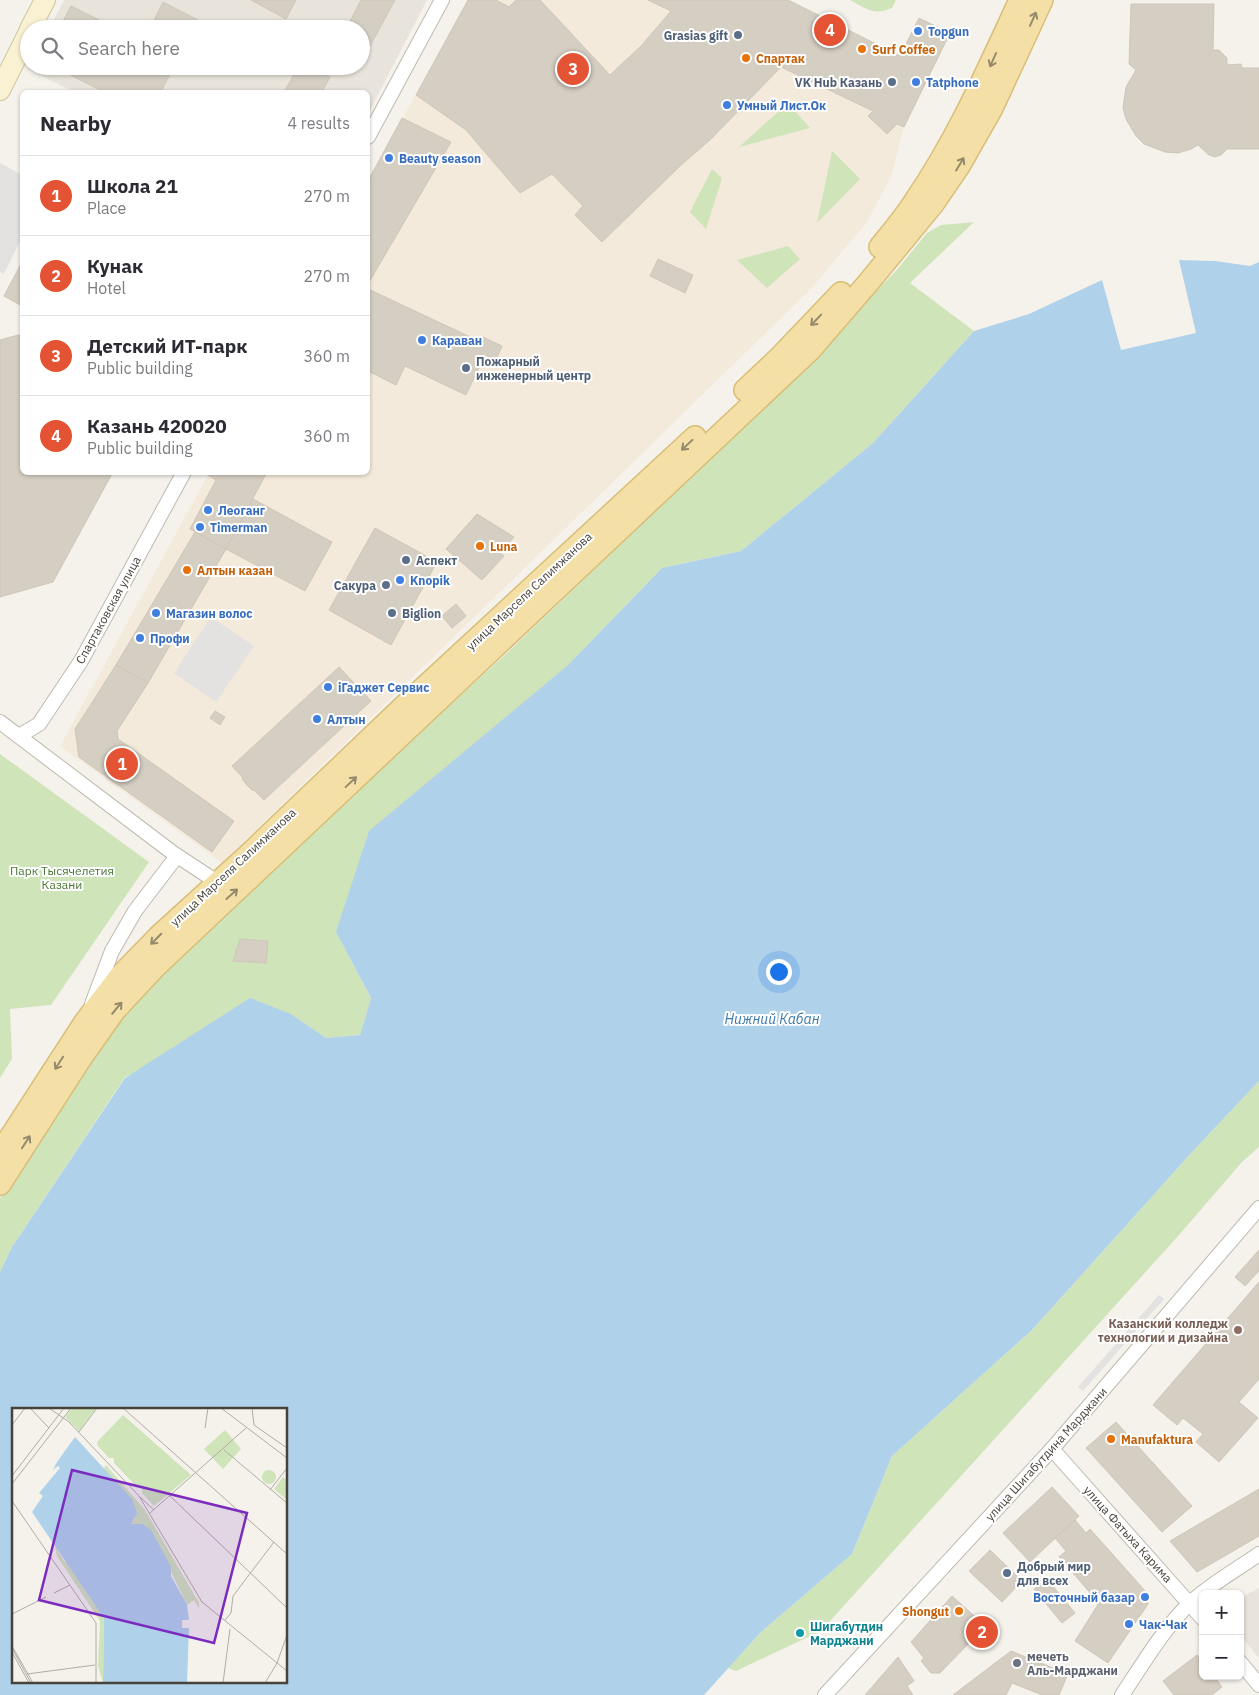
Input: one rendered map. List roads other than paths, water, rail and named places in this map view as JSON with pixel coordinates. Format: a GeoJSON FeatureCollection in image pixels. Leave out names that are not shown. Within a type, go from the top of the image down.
{"type":"FeatureCollection","features":[{"type":"Feature","properties":{"kind":"main road","name":"улица Марселя Салимжанова"},"geometry":{"type":"LineString","coordinates":[[0,1153],[85,1022],[121,975],[158,936],[726,408],[779,358],[829,306],[915,202],[945,155],[974,100],[1020,0]]}},
{"type":"Feature","properties":{"kind":"main road"},"geometry":{"type":"LineString","coordinates":[[0,1184],[81,1058],[115,1010],[154,967],[811,349],[928,210],[959,166],[992,108],[1042,0]]}},
{"type":"Feature","properties":{"kind":"street"},"geometry":{"type":"LineString","coordinates":[[35,20],[45,0]]}},
{"type":"Feature","properties":{"kind":"street"},"geometry":{"type":"LineString","coordinates":[[370,133],[442,0]]}},
{"type":"Feature","properties":{"kind":"street"},"geometry":{"type":"LineString","coordinates":[[0,90],[20,50]]}},
{"type":"Feature","properties":{"kind":"street","name":"Спартаковская улица"},"geometry":{"type":"LineString","coordinates":[[20,736],[39,724],[81,661],[182,475]]}},
{"type":"Feature","properties":{"kind":"street"},"geometry":{"type":"LineString","coordinates":[[0,722],[177,856],[218,882]]}},
{"type":"Feature","properties":{"kind":"street"},"geometry":{"type":"LineString","coordinates":[[85,1022],[112,951],[135,911],[177,856]]}},
{"type":"Feature","properties":{"kind":"street","name":"улица Шигабутдина Марджани"},"geometry":{"type":"LineString","coordinates":[[825,1695],[1052,1449],[1259,1208]]}},
{"type":"Feature","properties":{"kind":"street","name":"улица Фатыха Карима"},"geometry":{"type":"LineString","coordinates":[[1052,1449],[1199,1614]]}},
{"type":"Feature","properties":{"kind":"street"},"geometry":{"type":"LineString","coordinates":[[1122,1695],[1166,1632],[1190,1604],[1207,1589],[1259,1554]]}},
{"type":"Feature","properties":{"kind":"street"},"geometry":{"type":"LineString","coordinates":[[1244,1667],[1259,1685]]}},
{"type":"Feature","properties":{"kind":"water","name":"Нижний Кабан"},"geometry":{"type":"Polygon","coordinates":[[[1179,260],[1215,261],[1250,266],[1259,262],[1259,1081],[1193,1151],[1032,1330],[892,1456],[852,1554],[760,1633],[704,1695],[0,1695],[0,1272],[12,1247],[125,1078],[250,998],[291,1014],[326,1038],[360,1035],[371,998],[336,932],[369,831],[567,666],[662,568],[741,551],[873,443],[974,331],[1029,314],[1102,280],[1121,350],[1196,333],[1179,260]]]}},
{"type":"Feature","properties":{"kind":"place","name":"Казань 420020"},"geometry":{"type":"Point","coordinates":[830,30]}},
{"type":"Feature","properties":{"kind":"place","name":"Topgun"},"geometry":{"type":"Point","coordinates":[918,31]}},
{"type":"Feature","properties":{"kind":"place","name":"Grasias gift"},"geometry":{"type":"Point","coordinates":[738,35]}},
{"type":"Feature","properties":{"kind":"place","name":"Surf Coffee"},"geometry":{"type":"Point","coordinates":[862,49]}},
{"type":"Feature","properties":{"kind":"place","name":"Спартак"},"geometry":{"type":"Point","coordinates":[746,58]}},
{"type":"Feature","properties":{"kind":"place","name":"Детский ИТ-парк"},"geometry":{"type":"Point","coordinates":[573,69]}},
{"type":"Feature","properties":{"kind":"place","name":"VK Hub Казань"},"geometry":{"type":"Point","coordinates":[892,82]}},
{"type":"Feature","properties":{"kind":"place","name":"Tatphone"},"geometry":{"type":"Point","coordinates":[916,82]}},
{"type":"Feature","properties":{"kind":"place","name":"Умный Лист.Ок"},"geometry":{"type":"Point","coordinates":[727,105]}},
{"type":"Feature","properties":{"kind":"place","name":"Beauty season"},"geometry":{"type":"Point","coordinates":[389,158]}},
{"type":"Feature","properties":{"kind":"place","name":"Караван"},"geometry":{"type":"Point","coordinates":[422,340]}},
{"type":"Feature","properties":{"kind":"place","name":"Пожарный инженерный центр"},"geometry":{"type":"Point","coordinates":[466,368]}},
{"type":"Feature","properties":{"kind":"place","name":"Леоганг"},"geometry":{"type":"Point","coordinates":[208,510]}},
{"type":"Feature","properties":{"kind":"place","name":"Timerman"},"geometry":{"type":"Point","coordinates":[200,527]}},
{"type":"Feature","properties":{"kind":"place","name":"Luna"},"geometry":{"type":"Point","coordinates":[480,546]}},
{"type":"Feature","properties":{"kind":"place","name":"Аспект"},"geometry":{"type":"Point","coordinates":[406,560]}},
{"type":"Feature","properties":{"kind":"place","name":"Алтын казан"},"geometry":{"type":"Point","coordinates":[187,570]}},
{"type":"Feature","properties":{"kind":"place","name":"Knopik"},"geometry":{"type":"Point","coordinates":[400,580]}},
{"type":"Feature","properties":{"kind":"place","name":"Сакура"},"geometry":{"type":"Point","coordinates":[386,585]}},
{"type":"Feature","properties":{"kind":"place","name":"Магазин волос"},"geometry":{"type":"Point","coordinates":[156,613]}},
{"type":"Feature","properties":{"kind":"place","name":"Biglion"},"geometry":{"type":"Point","coordinates":[392,613]}},
{"type":"Feature","properties":{"kind":"place","name":"Профи"},"geometry":{"type":"Point","coordinates":[140,638]}},
{"type":"Feature","properties":{"kind":"place","name":"iГаджет Сервис"},"geometry":{"type":"Point","coordinates":[328,687]}},
{"type":"Feature","properties":{"kind":"place","name":"Алтын"},"geometry":{"type":"Point","coordinates":[317,719]}},
{"type":"Feature","properties":{"kind":"place","name":"Школа 21"},"geometry":{"type":"Point","coordinates":[122,764]}},
{"type":"Feature","properties":{"kind":"place","name":"Казанский колледж технологии и дизайна"},"geometry":{"type":"Point","coordinates":[1238,1330]}},
{"type":"Feature","properties":{"kind":"place","name":"Manufaktura"},"geometry":{"type":"Point","coordinates":[1111,1439]}},
{"type":"Feature","properties":{"kind":"place","name":"Добрый мир для всех"},"geometry":{"type":"Point","coordinates":[1007,1573]}},
{"type":"Feature","properties":{"kind":"place","name":"Восточный базар"},"geometry":{"type":"Point","coordinates":[1145,1597]}},
{"type":"Feature","properties":{"kind":"place","name":"Shongut"},"geometry":{"type":"Point","coordinates":[959,1611]}},
{"type":"Feature","properties":{"kind":"place","name":"Чак-Чак"},"geometry":{"type":"Point","coordinates":[1129,1624]}},
{"type":"Feature","properties":{"kind":"place","name":"Кунак"},"geometry":{"type":"Point","coordinates":[982,1632]}},
{"type":"Feature","properties":{"kind":"place","name":"Шигабутдин Марджани"},"geometry":{"type":"Point","coordinates":[800,1633]}},
{"type":"Feature","properties":{"kind":"place","name":"мечеть Аль-Марджани"},"geometry":{"type":"Point","coordinates":[1017,1663]}},
{"type":"Feature","properties":{"kind":"park label","name":"Парк Тысячелетия Казани"},"geometry":{"type":"Point","coordinates":[62,877]}}]}
